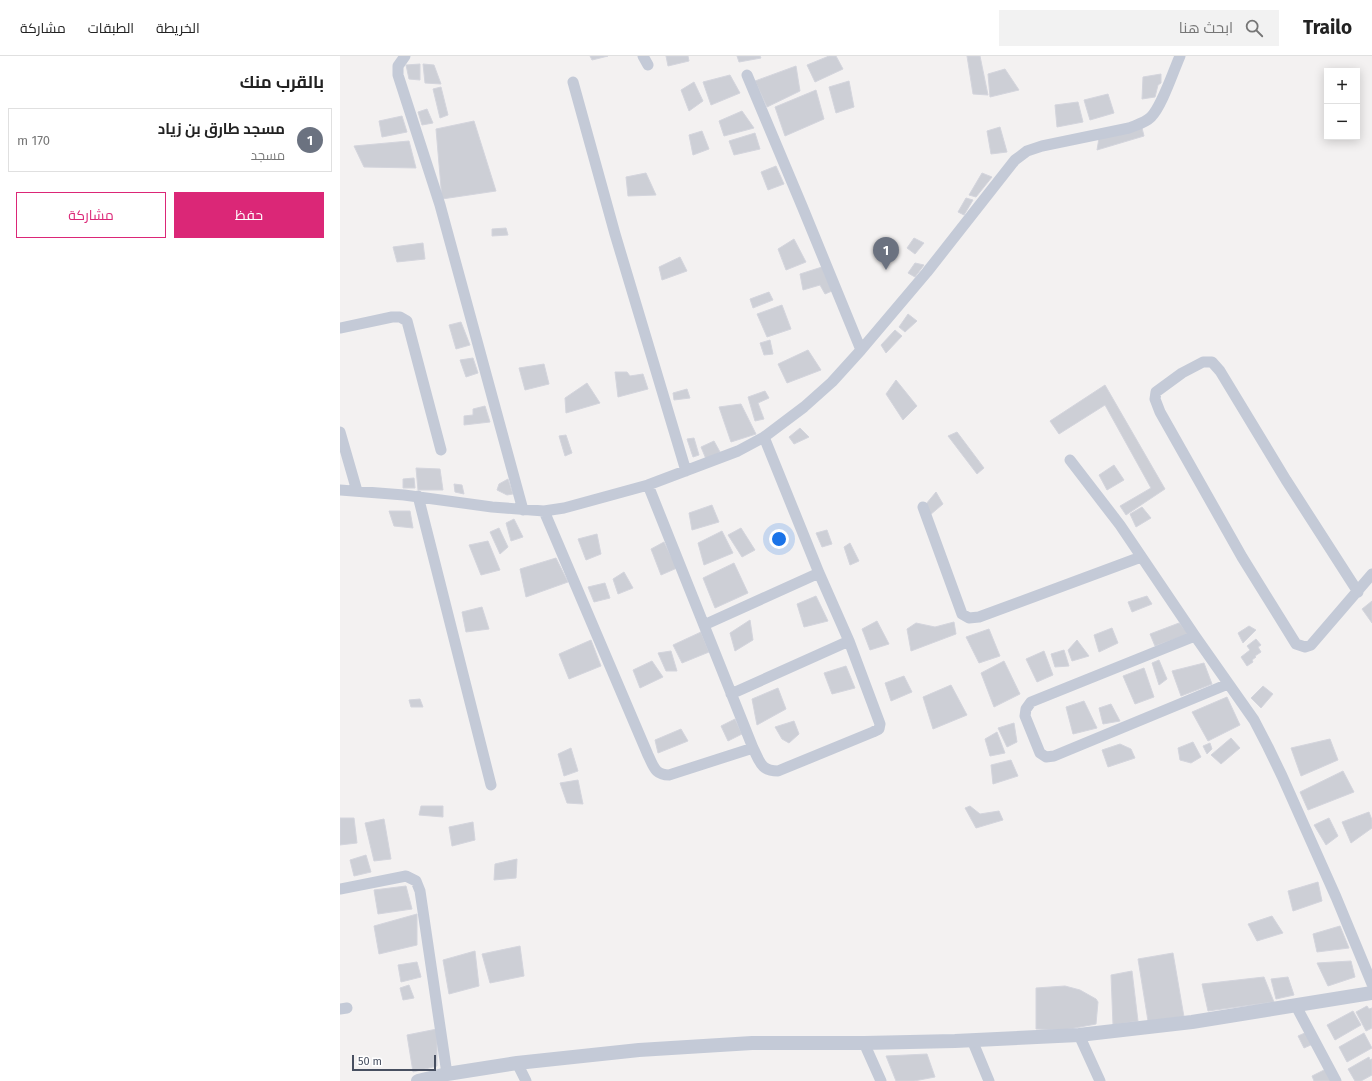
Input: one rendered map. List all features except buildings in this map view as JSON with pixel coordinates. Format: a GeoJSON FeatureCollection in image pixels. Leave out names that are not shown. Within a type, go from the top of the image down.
{"type":"FeatureCollection","features":[{"type":"Feature","properties":{"kind":"street"},"geometry":{"type":"LineString","coordinates":[[405,56],[398,66],[398,75],[440,205],[523,510]]}},
{"type":"Feature","properties":{"kind":"street"},"geometry":{"type":"LineString","coordinates":[[340,490],[418,496],[523,510],[544,511],[564,508],[648,485],[738,451],[764,437],[804,407],[832,382],[927,272],[1015,160],[1027,152],[1042,146],[1141,124],[1150,118],[1156,110],[1180,56]]}},
{"type":"Feature","properties":{"kind":"street"},"geometry":{"type":"LineString","coordinates":[[747,75],[861,350]]}},
{"type":"Feature","properties":{"kind":"street"},"geometry":{"type":"LineString","coordinates":[[572,82],[615,234],[686,471]]}},
{"type":"Feature","properties":{"kind":"street"},"geometry":{"type":"LineString","coordinates":[[340,328],[392,317],[400,317],[407,321],[441,450]]}},
{"type":"Feature","properties":{"kind":"street"},"geometry":{"type":"LineString","coordinates":[[1358,592],[1286,480],[1220,372],[1212,362],[1202,362],[1182,373],[1156,392],[1155,399],[1160,412],[1242,557],[1296,644],[1305,647],[1311,646],[1358,592],[1372,574]]}},
{"type":"Feature","properties":{"kind":"street"},"geometry":{"type":"LineString","coordinates":[[340,432],[357,491]]}},
{"type":"Feature","properties":{"kind":"street"},"geometry":{"type":"LineString","coordinates":[[648,485],[753,748],[763,768],[770,771],[778,771],[879,729],[880,724],[849,641],[819,574],[764,437]]}},
{"type":"Feature","properties":{"kind":"street"},"geometry":{"type":"LineString","coordinates":[[1070,460],[1120,525],[1254,720],[1268,747],[1336,897],[1372,984]]}},
{"type":"Feature","properties":{"kind":"street"},"geometry":{"type":"LineString","coordinates":[[418,496],[491,785]]}},
{"type":"Feature","properties":{"kind":"street"},"geometry":{"type":"LineString","coordinates":[[924,507],[962,614],[969,618],[979,617],[1141,557]]}},
{"type":"Feature","properties":{"kind":"street"},"geometry":{"type":"LineString","coordinates":[[544,511],[648,755],[656,770],[662,775],[669,775],[753,748]]}},
{"type":"Feature","properties":{"kind":"street"},"geometry":{"type":"LineString","coordinates":[[704,625],[819,574]]}},
{"type":"Feature","properties":{"kind":"street"},"geometry":{"type":"LineString","coordinates":[[1195,636],[1030,702],[1026,709],[1025,716],[1040,753],[1046,757],[1054,756],[1228,684]]}},
{"type":"Feature","properties":{"kind":"street"},"geometry":{"type":"LineString","coordinates":[[731,694],[849,641]]}},
{"type":"Feature","properties":{"kind":"street"},"geometry":{"type":"LineString","coordinates":[[340,889],[406,876],[416,881],[420,892],[447,1074]]}},
{"type":"Feature","properties":{"kind":"street"},"geometry":{"type":"LineString","coordinates":[[418,1081],[447,1074],[517,1063],[639,1050],[744,1043],[864,1043],[1079,1035],[1192,1022],[1372,993]]}},
{"type":"Feature","properties":{"kind":"street"},"geometry":{"type":"LineString","coordinates":[[1296,1006],[1336,1081]]}},
{"type":"Feature","properties":{"kind":"street"},"geometry":{"type":"LineString","coordinates":[[1079,1035],[1100,1081]]}},
{"type":"Feature","properties":{"kind":"street"},"geometry":{"type":"LineString","coordinates":[[972,1040],[989,1081]]}},
{"type":"Feature","properties":{"kind":"street"},"geometry":{"type":"LineString","coordinates":[[864,1043],[880,1081]]}},
{"type":"Feature","properties":{"kind":"street"},"geometry":{"type":"LineString","coordinates":[[517,1063],[526,1081]]}},
{"type":"Feature","properties":{"kind":"place","name":"مسجد طارق بن زياد"},"geometry":{"type":"Point","coordinates":[886,270]}}]}
